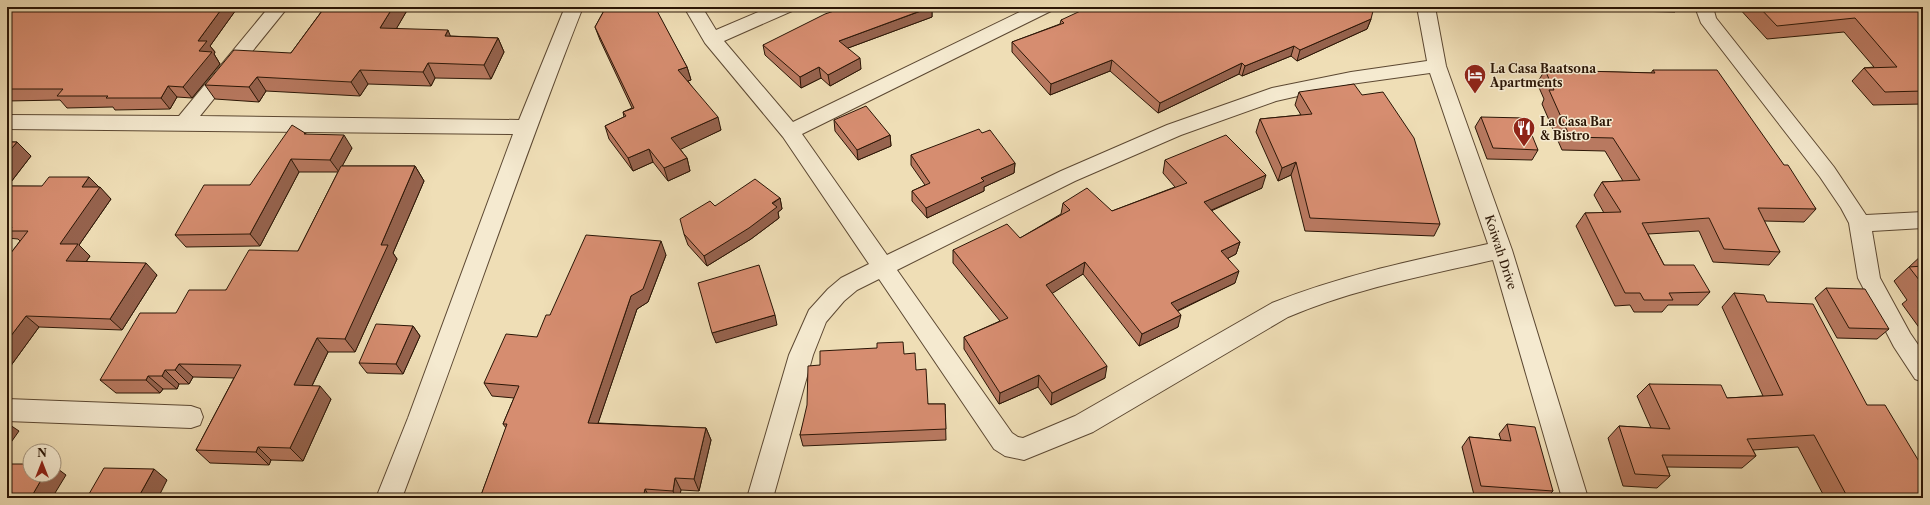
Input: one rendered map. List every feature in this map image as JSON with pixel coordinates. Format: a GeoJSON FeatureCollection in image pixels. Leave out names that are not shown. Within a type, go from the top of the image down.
{"type":"FeatureCollection","features":[{"type":"Feature","properties":{"kind":"street"},"geometry":{"type":"LineString","coordinates":[[184,123],[279,7]]}},
{"type":"Feature","properties":{"kind":"street"},"geometry":{"type":"LineString","coordinates":[[388,498],[423,411],[526,127],[574,7]]}},
{"type":"Feature","properties":{"kind":"street"},"geometry":{"type":"LineString","coordinates":[[693,7],[712,39],[790,132],[1003,441],[1014,448],[1024,449],[1084,424],[1280,310],[1310,296],[1351,284],[1501,250]]}},
{"type":"Feature","properties":{"kind":"street"},"geometry":{"type":"LineString","coordinates":[[712,39],[786,7]]}},
{"type":"Feature","properties":{"kind":"street"},"geometry":{"type":"LineString","coordinates":[[790,132],[1045,7]]}},
{"type":"Feature","properties":{"kind":"street","name":"Koiwah Drive"},"geometry":{"type":"LineString","coordinates":[[1426,7],[1437,66],[1501,250],[1575,498]]}},
{"type":"Feature","properties":{"kind":"street"},"geometry":{"type":"LineString","coordinates":[[1704,7],[1707,19],[1827,172],[1860,223],[1869,278],[1902,340],[1923,372]]}},
{"type":"Feature","properties":{"kind":"street"},"geometry":{"type":"LineString","coordinates":[[760,498],[801,355],[817,317],[836,295],[849,284],[1068,176],[1174,130],[1272,95],[1351,78],[1437,66]]}},
{"type":"Feature","properties":{"kind":"street"},"geometry":{"type":"LineString","coordinates":[[7,122],[526,127]]}},
{"type":"Feature","properties":{"kind":"street"},"geometry":{"type":"LineString","coordinates":[[1860,223],[1923,220]]}},
{"type":"Feature","properties":{"kind":"street"},"geometry":{"type":"LineString","coordinates":[[7,410],[191,417]]}},
{"type":"Feature","properties":{"kind":"building"},"geometry":{"type":"Polygon","coordinates":[[[7,7],[223,7],[198,41],[207,41],[199,51],[212,52],[183,87],[168,86],[161,98],[106,98],[108,96],[57,96],[63,89],[7,89],[7,7]]]}},
{"type":"Feature","properties":{"kind":"building"},"geometry":{"type":"Polygon","coordinates":[[[325,7],[393,7],[380,28],[448,30],[445,36],[498,38],[484,65],[428,63],[423,72],[360,70],[351,82],[257,77],[249,87],[205,85],[234,50],[291,53],[325,7]]]}},
{"type":"Feature","properties":{"kind":"building"},"geometry":{"type":"Polygon","coordinates":[[[606,7],[655,7],[687,67],[678,70],[718,117],[671,138],[687,158],[664,168],[649,149],[628,158],[605,126],[626,116],[623,112],[634,108],[595,27],[606,7]]]}},
{"type":"Feature","properties":{"kind":"building"},"geometry":{"type":"Polygon","coordinates":[[[846,7],[931,7],[839,41],[860,58],[828,75],[819,67],[800,77],[763,45],[825,14],[846,7]]]}},
{"type":"Feature","properties":{"kind":"building"},"geometry":{"type":"Polygon","coordinates":[[[1089,7],[1374,7],[1371,19],[1300,50],[1294,46],[1245,66],[1242,63],[1160,103],[1112,60],[1051,84],[1012,42],[1064,23],[1061,20],[1089,7]]]}},
{"type":"Feature","properties":{"kind":"building"},"geometry":{"type":"Polygon","coordinates":[[[1759,7],[1923,7],[1923,91],[1885,92],[1864,68],[1897,67],[1855,18],[1777,26],[1759,7]]]}},
{"type":"Feature","properties":{"kind":"building"},"geometry":{"type":"Polygon","coordinates":[[[1545,70],[1655,73],[1653,70],[1717,70],[1784,165],[1788,165],[1816,209],[1758,208],[1780,252],[1724,249],[1709,218],[1642,223],[1664,265],[1694,265],[1710,292],[1669,293],[1673,300],[1644,300],[1640,293],[1625,293],[1585,213],[1621,212],[1602,182],[1640,180],[1613,138],[1570,137],[1549,90],[1554,90],[1545,70]]]}},
{"type":"Feature","properties":{"kind":"building"},"geometry":{"type":"Polygon","coordinates":[[[1354,84],[1362,95],[1383,92],[1414,138],[1440,224],[1310,218],[1296,162],[1282,168],[1260,119],[1312,114],[1299,92],[1354,84]]]}},
{"type":"Feature","properties":{"kind":"building"},"geometry":{"type":"Polygon","coordinates":[[[866,106],[890,135],[857,150],[834,120],[866,106]]]}},
{"type":"Feature","properties":{"kind":"building"},"geometry":{"type":"Polygon","coordinates":[[[1481,117],[1525,118],[1538,150],[1493,148],[1481,117]]]}},
{"type":"Feature","properties":{"kind":"building"},"geometry":{"type":"Polygon","coordinates":[[[292,125],[305,133],[304,134],[344,135],[330,160],[291,159],[250,234],[175,235],[204,185],[250,185],[292,125]]]}},
{"type":"Feature","properties":{"kind":"building"},"geometry":{"type":"Polygon","coordinates":[[[979,129],[982,133],[990,130],[1015,163],[981,178],[984,181],[926,208],[912,191],[930,183],[911,155],[979,129]]]}},
{"type":"Feature","properties":{"kind":"building"},"geometry":{"type":"Polygon","coordinates":[[[1226,135],[1266,175],[1204,202],[1240,242],[1221,251],[1239,271],[1171,303],[1181,315],[1142,334],[1085,262],[1046,285],[1107,366],[1052,393],[1039,375],[1000,393],[964,337],[1008,318],[953,250],[1007,224],[1020,238],[1070,210],[1063,203],[1087,188],[1112,211],[1187,183],[1165,160],[1226,135]]]}},
{"type":"Feature","properties":{"kind":"building"},"geometry":{"type":"Polygon","coordinates":[[[7,142],[17,142],[7,154],[7,142]]]}},
{"type":"Feature","properties":{"kind":"building"},"geometry":{"type":"Polygon","coordinates":[[[341,166],[415,166],[381,245],[388,245],[345,339],[317,338],[294,385],[320,386],[290,448],[258,447],[256,452],[196,450],[241,365],[179,364],[175,370],[165,370],[162,376],[148,376],[146,380],[100,380],[140,313],[176,313],[189,290],[226,290],[249,250],[298,251],[341,166]]]}},
{"type":"Feature","properties":{"kind":"building"},"geometry":{"type":"Polygon","coordinates":[[[49,177],[89,177],[82,187],[100,187],[60,244],[78,244],[66,261],[146,263],[110,319],[26,316],[7,341],[7,258],[28,231],[10,231],[12,227],[7,227],[7,186],[42,186],[49,177]]]}},
{"type":"Feature","properties":{"kind":"building"},"geometry":{"type":"Polygon","coordinates":[[[755,179],[780,198],[772,203],[777,207],[749,228],[704,256],[684,234],[680,219],[710,201],[715,206],[755,179]]]}},
{"type":"Feature","properties":{"kind":"building"},"geometry":{"type":"Polygon","coordinates":[[[586,235],[661,241],[643,289],[631,296],[588,423],[706,428],[694,479],[675,478],[673,491],[645,489],[643,498],[480,498],[507,424],[503,424],[519,386],[484,383],[506,334],[537,337],[546,315],[550,315],[586,235]]]}},
{"type":"Feature","properties":{"kind":"building"},"geometry":{"type":"Polygon","coordinates":[[[759,265],[775,315],[712,333],[698,283],[759,265]]]}},
{"type":"Feature","properties":{"kind":"building"},"geometry":{"type":"Polygon","coordinates":[[[1923,266],[1923,285],[1909,267],[1923,266]]]}},
{"type":"Feature","properties":{"kind":"building"},"geometry":{"type":"Polygon","coordinates":[[[1826,288],[1865,289],[1889,329],[1849,328],[1826,288]]]}},
{"type":"Feature","properties":{"kind":"building"},"geometry":{"type":"Polygon","coordinates":[[[1918,290],[1923,290],[1923,296],[1918,290]]]}},
{"type":"Feature","properties":{"kind":"building"},"geometry":{"type":"Polygon","coordinates":[[[1734,293],[1764,295],[1767,302],[1813,304],[1867,405],[1885,405],[1923,468],[1923,498],[1848,498],[1814,435],[1747,439],[1756,456],[1662,455],[1670,476],[1635,474],[1619,426],[1670,429],[1649,384],[1721,385],[1727,398],[1783,395],[1734,293]]]}},
{"type":"Feature","properties":{"kind":"building"},"geometry":{"type":"Polygon","coordinates":[[[376,324],[413,326],[396,364],[359,363],[376,324]]]}},
{"type":"Feature","properties":{"kind":"building"},"geometry":{"type":"Polygon","coordinates":[[[903,342],[904,354],[915,353],[916,370],[926,369],[928,404],[945,404],[946,429],[800,435],[807,405],[808,366],[820,365],[820,351],[877,348],[877,343],[903,342]]]}},
{"type":"Feature","properties":{"kind":"building"},"geometry":{"type":"Polygon","coordinates":[[[1507,424],[1535,427],[1553,491],[1481,486],[1469,437],[1511,441],[1507,424]]]}},
{"type":"Feature","properties":{"kind":"building"},"geometry":{"type":"Polygon","coordinates":[[[7,464],[22,464],[22,483],[39,483],[33,494],[89,494],[104,468],[154,469],[138,498],[7,498],[7,464]]]}},
{"type":"Feature","properties":{"kind":"building"},"geometry":{"type":"Polygon","coordinates":[[[1316,496],[1317,498],[1237,498],[1316,496]]]}},
{"type":"Feature","properties":{"kind":"building"},"geometry":{"type":"Polygon","coordinates":[[[879,497],[904,498],[879,498],[879,497]]]}},
{"type":"Feature","properties":{"kind":"building"},"geometry":{"type":"Polygon","coordinates":[[[950,497],[950,498],[923,498],[950,497]]]}},
{"type":"Feature","properties":{"kind":"place","name":"La Casa Baatsona Apartments"},"geometry":{"type":"Point","coordinates":[1475,94]}},
{"type":"Feature","properties":{"kind":"place","name":"La Casa Bar & Bistro"},"geometry":{"type":"Point","coordinates":[1524,148]}}]}
